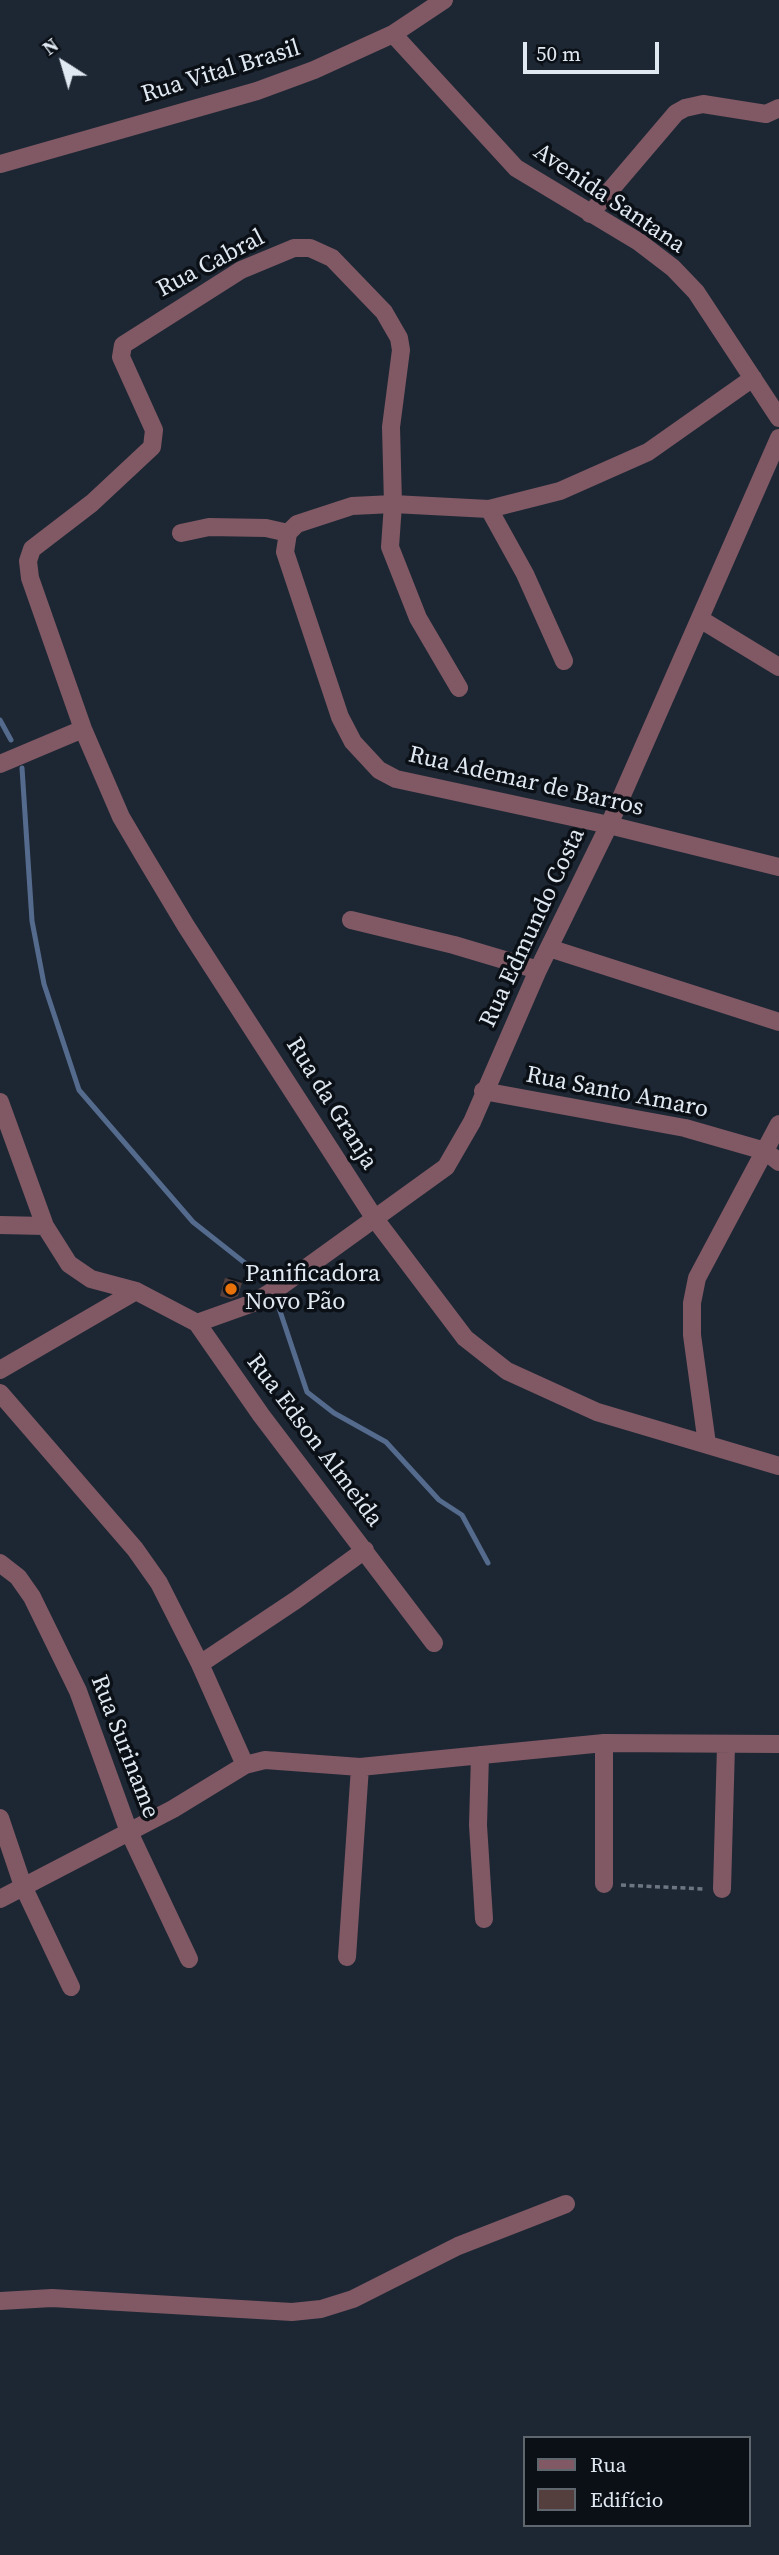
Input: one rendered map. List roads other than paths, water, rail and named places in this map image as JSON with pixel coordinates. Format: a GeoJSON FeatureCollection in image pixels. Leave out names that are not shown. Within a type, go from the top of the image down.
{"type":"FeatureCollection","features":[{"type":"Feature","properties":{"kind":"street","name":"Rua Vital Brasil"},"geometry":{"type":"LineString","coordinates":[[0,164],[257,91],[314,70],[393,34],[444,0]]}},
{"type":"Feature","properties":{"kind":"street","name":"Avenida Santana"},"geometry":{"type":"LineString","coordinates":[[393,34],[516,168],[639,242],[673,268],[696,292],[779,418]]}},
{"type":"Feature","properties":{"kind":"street"},"geometry":{"type":"LineString","coordinates":[[590,214],[685,107],[702,104],[766,114],[779,108]]}},
{"type":"Feature","properties":{"kind":"street","name":"Rua Cabral"},"geometry":{"type":"LineString","coordinates":[[30,578],[28,561],[32,549],[92,503],[152,447],[154,430],[121,357],[123,345],[136,334],[241,270],[294,248],[310,248],[332,258],[384,312],[399,338],[401,350],[391,437],[393,504],[390,547],[418,618],[459,688]]}},
{"type":"Feature","properties":{"kind":"street"},"geometry":{"type":"LineString","coordinates":[[181,533],[209,527],[266,528],[288,533],[304,521],[352,506],[393,504],[489,509],[560,491],[648,452],[753,378]]}},
{"type":"Feature","properties":{"kind":"street","name":"Rua Edmundo Costa"},"geometry":{"type":"LineString","coordinates":[[197,1323],[253,1303],[446,1167],[472,1122],[483,1091],[538,970],[609,825],[779,438]]}},
{"type":"Feature","properties":{"kind":"street"},"geometry":{"type":"LineString","coordinates":[[489,509],[524,573],[564,661]]}},
{"type":"Feature","properties":{"kind":"street","name":"Rua Ademar de Barros"},"geometry":{"type":"LineString","coordinates":[[288,533],[285,552],[340,717],[352,742],[379,770],[396,779],[609,825],[779,867]]}},
{"type":"Feature","properties":{"kind":"street","name":"Rua da Granja"},"geometry":{"type":"LineString","coordinates":[[30,578],[83,729],[121,817],[186,926],[375,1219],[465,1338],[507,1371],[597,1412],[779,1466]]}},
{"type":"Feature","properties":{"kind":"street"},"geometry":{"type":"LineString","coordinates":[[700,619],[779,667]]}},
{"type":"Feature","properties":{"kind":"street"},"geometry":{"type":"LineString","coordinates":[[0,764],[83,729]]}},
{"type":"Feature","properties":{"kind":"street"},"geometry":{"type":"LineString","coordinates":[[351,920],[454,945],[538,970]]}},
{"type":"Feature","properties":{"kind":"street"},"geometry":{"type":"LineString","coordinates":[[549,948],[779,1022]]}},
{"type":"Feature","properties":{"kind":"street","name":"Rua Santo Amaro"},"geometry":{"type":"LineString","coordinates":[[483,1091],[562,1108],[644,1119],[772,1157]]}},
{"type":"Feature","properties":{"kind":"street","name":"Rua Edson Almeida"},"geometry":{"type":"LineString","coordinates":[[0,1102],[45,1226],[69,1264],[91,1279],[136,1291],[197,1323],[261,1415],[434,1643]]}},
{"type":"Feature","properties":{"kind":"street"},"geometry":{"type":"LineString","coordinates":[[707,1444],[692,1335],[692,1303],[697,1278],[708,1254],[772,1157],[779,1124]]}},
{"type":"Feature","properties":{"kind":"street"},"geometry":{"type":"LineString","coordinates":[[0,1225],[45,1226]]}},
{"type":"Feature","properties":{"kind":"street"},"geometry":{"type":"LineString","coordinates":[[0,1370],[136,1291]]}},
{"type":"Feature","properties":{"kind":"street"},"geometry":{"type":"LineString","coordinates":[[0,1393],[135,1549],[159,1583],[200,1664],[245,1765]]}},
{"type":"Feature","properties":{"kind":"street"},"geometry":{"type":"LineString","coordinates":[[200,1664],[296,1601],[365,1550]]}},
{"type":"Feature","properties":{"kind":"street","name":"Rua Suriname"},"geometry":{"type":"LineString","coordinates":[[0,1563],[18,1577],[29,1591],[78,1690],[129,1832],[189,1959]]}},
{"type":"Feature","properties":{"kind":"street"},"geometry":{"type":"LineString","coordinates":[[604,1743],[604,1884]]}},
{"type":"Feature","properties":{"kind":"street"},"geometry":{"type":"LineString","coordinates":[[0,1899],[129,1832],[245,1765],[265,1760],[360,1767],[604,1743],[726,1746],[779,1744]]}},
{"type":"Feature","properties":{"kind":"street"},"geometry":{"type":"LineString","coordinates":[[722,1889],[726,1746]]}},
{"type":"Feature","properties":{"kind":"street"},"geometry":{"type":"LineString","coordinates":[[480,1755],[478,1825],[484,1919]]}},
{"type":"Feature","properties":{"kind":"street"},"geometry":{"type":"LineString","coordinates":[[346,1957],[360,1767]]}},
{"type":"Feature","properties":{"kind":"street"},"geometry":{"type":"LineString","coordinates":[[0,1818],[23,1886],[71,1987]]}},
{"type":"Feature","properties":{"kind":"street"},"geometry":{"type":"LineString","coordinates":[[0,2301],[52,2298],[158,2306],[313,2311],[353,2299],[458,2246],[566,2204]]}},
{"type":"Feature","properties":{"kind":"waterway"},"geometry":{"type":"LineString","coordinates":[[0,720],[11,740]]}},
{"type":"Feature","properties":{"kind":"waterway"},"geometry":{"type":"LineString","coordinates":[[22,768],[32,921],[44,984],[79,1090],[193,1222],[255,1271]]}},
{"type":"Feature","properties":{"kind":"waterway"},"geometry":{"type":"LineString","coordinates":[[279,1308],[307,1392],[334,1413],[386,1442],[439,1500],[462,1515],[488,1563]]}},
{"type":"Feature","properties":{"kind":"place","name":"Panificadora Novo Pão"},"geometry":{"type":"Point","coordinates":[231,1289]}}]}
